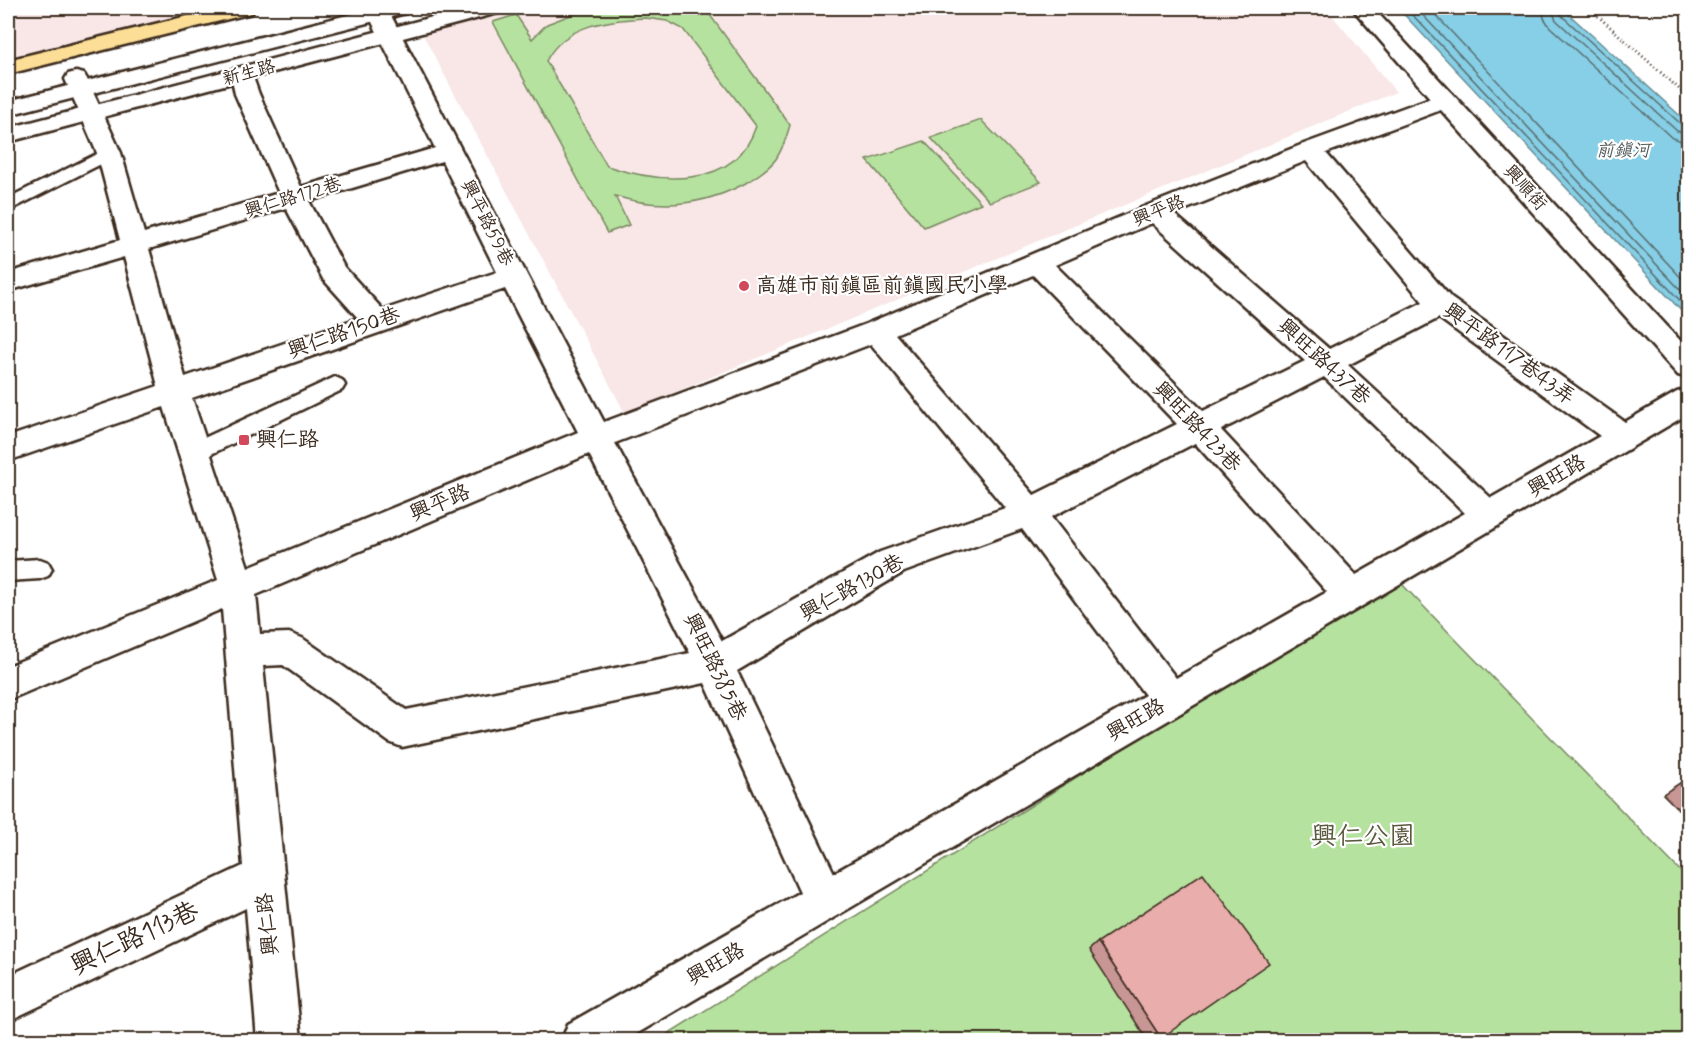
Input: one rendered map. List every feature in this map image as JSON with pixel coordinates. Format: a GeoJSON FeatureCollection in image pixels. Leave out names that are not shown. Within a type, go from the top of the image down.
{"type":"FeatureCollection","features":[{"type":"Feature","properties":{"kind":"highway"},"geometry":{"type":"LineString","coordinates":[[8,55],[200,8]]}},
{"type":"Feature","properties":{"kind":"highway"},"geometry":{"type":"LineString","coordinates":[[8,67],[244,8]]}},
{"type":"Feature","properties":{"kind":"street","name":"新生路"},"geometry":{"type":"LineString","coordinates":[[8,122],[351,8]]}},
{"type":"Feature","properties":{"kind":"street","name":"新生路"},"geometry":{"type":"LineString","coordinates":[[8,135],[84,95],[386,17],[442,8]]}},
{"type":"Feature","properties":{"kind":"street","name":"新生路"},"geometry":{"type":"LineString","coordinates":[[8,108],[84,95],[242,74],[386,17],[490,8]]}},
{"type":"Feature","properties":{"kind":"street","name":"興順街"},"geometry":{"type":"LineString","coordinates":[[1362,8],[1689,368]]}},
{"type":"Feature","properties":{"kind":"street","name":"興平路59巷"},"geometry":{"type":"LineString","coordinates":[[386,17],[513,276],[598,437]]}},
{"type":"Feature","properties":{"kind":"street"},"geometry":{"type":"LineString","coordinates":[[242,74],[247,94],[294,198],[333,272],[378,322]]}},
{"type":"Feature","properties":{"kind":"street","name":"新生路"},"geometry":{"type":"LineString","coordinates":[[8,96],[84,95]]}},
{"type":"Feature","properties":{"kind":"street","name":"興仁路"},"geometry":{"type":"LineString","coordinates":[[84,95],[109,153],[174,390],[238,588],[279,1041]]}},
{"type":"Feature","properties":{"kind":"street","name":"興平路"},"geometry":{"type":"LineString","coordinates":[[8,683],[598,437],[876,331],[1155,212],[1310,150],[1446,100]]}},
{"type":"Feature","properties":{"kind":"street","name":"興仁路172巷"},"geometry":{"type":"LineString","coordinates":[[8,282],[450,150]]}},
{"type":"Feature","properties":{"kind":"street","name":"興平路117巷43弄"},"geometry":{"type":"LineString","coordinates":[[1310,150],[1441,305],[1624,437]]}},
{"type":"Feature","properties":{"kind":"street","name":"興旺路437巷"},"geometry":{"type":"LineString","coordinates":[[1155,212],[1327,363],[1488,515]]}},
{"type":"Feature","properties":{"kind":"street","name":"興旺路423巷"},"geometry":{"type":"LineString","coordinates":[[1037,263],[1199,427],[1352,595]]}},
{"type":"Feature","properties":{"kind":"street","name":"興仁路150巷"},"geometry":{"type":"LineString","coordinates":[[8,448],[513,276]]}},
{"type":"Feature","properties":{"kind":"street","name":"興仁路130巷"},"geometry":{"type":"LineString","coordinates":[[244,651],[289,649],[402,729],[715,664],[892,562],[1029,513],[1441,305]]}},
{"type":"Feature","properties":{"kind":"street"},"geometry":{"type":"LineString","coordinates":[[876,331],[1029,513],[1171,700]]}},
{"type":"Feature","properties":{"kind":"street","name":"興旺路"},"geometry":{"type":"LineString","coordinates":[[584,1041],[1689,400]]}},
{"type":"Feature","properties":{"kind":"street","name":"興旺路385巷"},"geometry":{"type":"LineString","coordinates":[[598,437],[715,664],[825,900]]}},
{"type":"Feature","properties":{"kind":"street","name":"興仁路113巷"},"geometry":{"type":"LineString","coordinates":[[8,999],[263,878]]}},
{"type":"Feature","properties":{"kind":"lane"},"geometry":{"type":"LineString","coordinates":[[8,205],[109,153]]}},
{"type":"Feature","properties":{"kind":"lane"},"geometry":{"type":"LineString","coordinates":[[195,452],[335,386]]}},
{"type":"Feature","properties":{"kind":"lane"},"geometry":{"type":"LineString","coordinates":[[8,571],[40,569]]}},
{"type":"Feature","properties":{"kind":"path"},"geometry":{"type":"LineString","coordinates":[[1589,8],[1689,97]]}},
{"type":"Feature","properties":{"kind":"shaded area"},"geometry":{"type":"Polygon","coordinates":[[[8,8],[222,8],[8,65],[8,8]]]}},
{"type":"Feature","properties":{"kind":"shaded area","name":"高雄市前鎮區前鎮國民小學"},"geometry":{"type":"Polygon","coordinates":[[[518,8],[1326,8],[1396,92],[625,413],[422,33],[518,8]]]}},
{"type":"Feature","properties":{"kind":"green space"},"geometry":{"type":"Polygon","coordinates":[[[589,8],[692,8],[710,15],[790,125],[778,155],[765,170],[744,184],[697,201],[681,204],[648,203],[615,196],[629,225],[607,233],[493,22],[516,15],[532,39],[547,24],[589,8]],[[646,18],[617,20],[589,26],[564,39],[546,61],[607,166],[649,176],[693,177],[713,172],[731,162],[746,147],[756,126],[683,29],[667,21],[646,18]]]}},
{"type":"Feature","properties":{"kind":"green space"},"geometry":{"type":"Polygon","coordinates":[[[981,120],[1041,182],[990,202],[931,138],[981,120]]]}},
{"type":"Feature","properties":{"kind":"green space"},"geometry":{"type":"Polygon","coordinates":[[[924,141],[981,203],[924,227],[867,160],[924,141]]]}},
{"type":"Feature","properties":{"kind":"green space","name":"興仁公園"},"geometry":{"type":"Polygon","coordinates":[[[1395,577],[1688,879],[1688,1040],[658,1040],[1395,577]]]}},
{"type":"Feature","properties":{"kind":"water","name":"前鎮河"},"geometry":{"type":"Polygon","coordinates":[[[1398,8],[1562,8],[1688,123],[1688,318],[1398,8]]]}},
{"type":"Feature","properties":{"kind":"building"},"geometry":{"type":"Polygon","coordinates":[[[1203,873],[1269,963],[1161,1038],[1098,942],[1203,873]]]}},
{"type":"Feature","properties":{"kind":"place","name":"高雄市前鎮區前鎮國民小學"},"geometry":{"type":"Point","coordinates":[744,286]}},
{"type":"Feature","properties":{"kind":"place","name":"興仁路"},"geometry":{"type":"Point","coordinates":[244,440]}}]}
